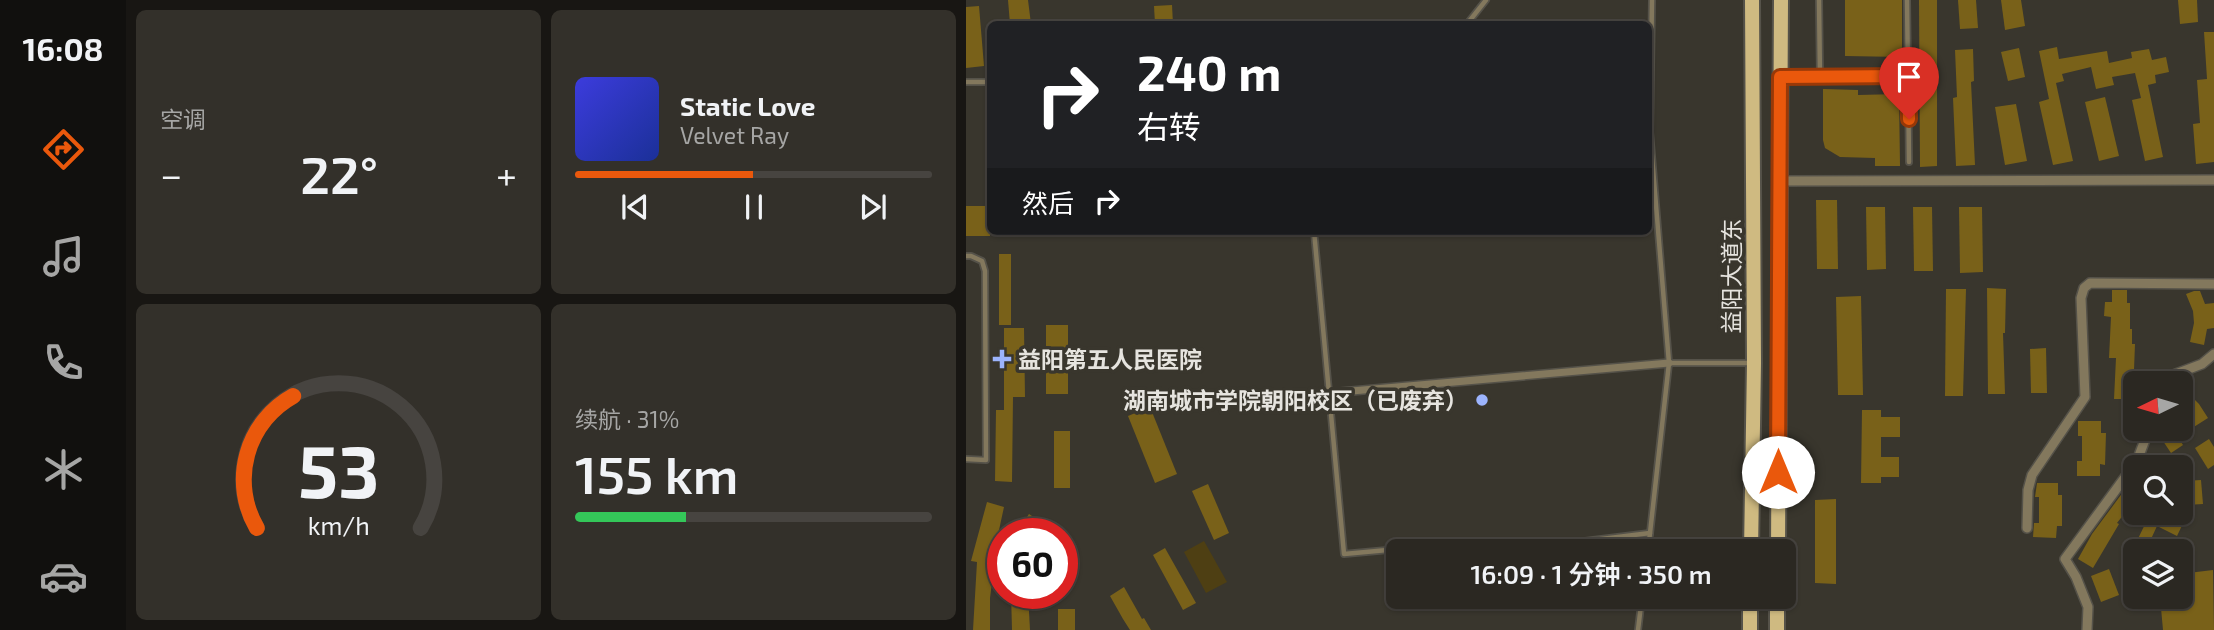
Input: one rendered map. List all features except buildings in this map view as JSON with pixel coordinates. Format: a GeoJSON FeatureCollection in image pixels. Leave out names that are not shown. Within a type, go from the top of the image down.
{"type":"FeatureCollection","features":[{"type":"Feature","properties":{"kind":"main road","name":"益阳大道东"},"geometry":{"type":"LineString","coordinates":[[1751,539],[1754,363],[1752,0]]}},
{"type":"Feature","properties":{"kind":"main road"},"geometry":{"type":"LineString","coordinates":[[1778,539],[1781,0]]}},
{"type":"Feature","properties":{"kind":"main road"},"geometry":{"type":"LineString","coordinates":[[1750,609],[1750,630]]}},
{"type":"Feature","properties":{"kind":"main road"},"geometry":{"type":"LineString","coordinates":[[1777,609],[1777,630]]}},
{"type":"Feature","properties":{"kind":"street"},"geometry":{"type":"LineString","coordinates":[[1779,181],[2214,180]]}},
{"type":"Feature","properties":{"kind":"street"},"geometry":{"type":"LineString","coordinates":[[2027,528],[2028,491],[2032,475],[2085,397],[2081,298],[2084,288],[2090,283],[2214,284]]}},
{"type":"Feature","properties":{"kind":"street"},"geometry":{"type":"LineString","coordinates":[[2184,371],[2202,364],[2214,354]]}},
{"type":"Feature","properties":{"kind":"street"},"geometry":{"type":"LineString","coordinates":[[1329,393],[1669,363]]}},
{"type":"Feature","properties":{"kind":"street"},"geometry":{"type":"LineString","coordinates":[[2087,630],[2088,607],[2076,577],[2065,559],[2137,461],[2144,441]]}},
{"type":"Feature","properties":{"kind":"lane"},"geometry":{"type":"LineString","coordinates":[[1469,21],[1486,0]]}},
{"type":"Feature","properties":{"kind":"lane"},"geometry":{"type":"LineString","coordinates":[[1652,0],[1652,21]]}},
{"type":"Feature","properties":{"kind":"lane"},"geometry":{"type":"LineString","coordinates":[[1819,0],[1820,77]]}},
{"type":"Feature","properties":{"kind":"lane"},"geometry":{"type":"LineString","coordinates":[[1907,0],[1909,162]]}},
{"type":"Feature","properties":{"kind":"lane"},"geometry":{"type":"LineString","coordinates":[[1780,77],[1908,76]]}},
{"type":"Feature","properties":{"kind":"lane"},"geometry":{"type":"LineString","coordinates":[[966,82],[987,82]]}},
{"type":"Feature","properties":{"kind":"lane"},"geometry":{"type":"LineString","coordinates":[[1649,539],[1669,363],[1652,167]]}},
{"type":"Feature","properties":{"kind":"lane"},"geometry":{"type":"LineString","coordinates":[[1314,235],[1344,554],[1453,544],[1569,543],[1650,533]]}},
{"type":"Feature","properties":{"kind":"lane"},"geometry":{"type":"LineString","coordinates":[[966,256],[982,261],[985,271],[986,460],[966,459]]}},
{"type":"Feature","properties":{"kind":"lane"},"geometry":{"type":"LineString","coordinates":[[1669,363],[1754,363]]}},
{"type":"Feature","properties":{"kind":"lane"},"geometry":{"type":"LineString","coordinates":[[1638,630],[1641,609]]}},
{"type":"Feature","properties":{"kind":"shaded area"},"geometry":{"type":"Polygon","coordinates":[[[1204,541],[1227,582],[1206,593],[1184,552],[1204,541]]]}},
{"type":"Feature","properties":{"kind":"place","name":"益阳第五人民医院"},"geometry":{"type":"Point","coordinates":[1002,359]}},
{"type":"Feature","properties":{"kind":"place","name":"湖南城市学院朝阳校区（已废弃）"},"geometry":{"type":"Point","coordinates":[1482,400]}},
{"type":"Feature","properties":{"kind":"route"},"geometry":{"type":"LineString","coordinates":[[1778,472],[1780,77],[1908,76],[1909,119]]}}]}
